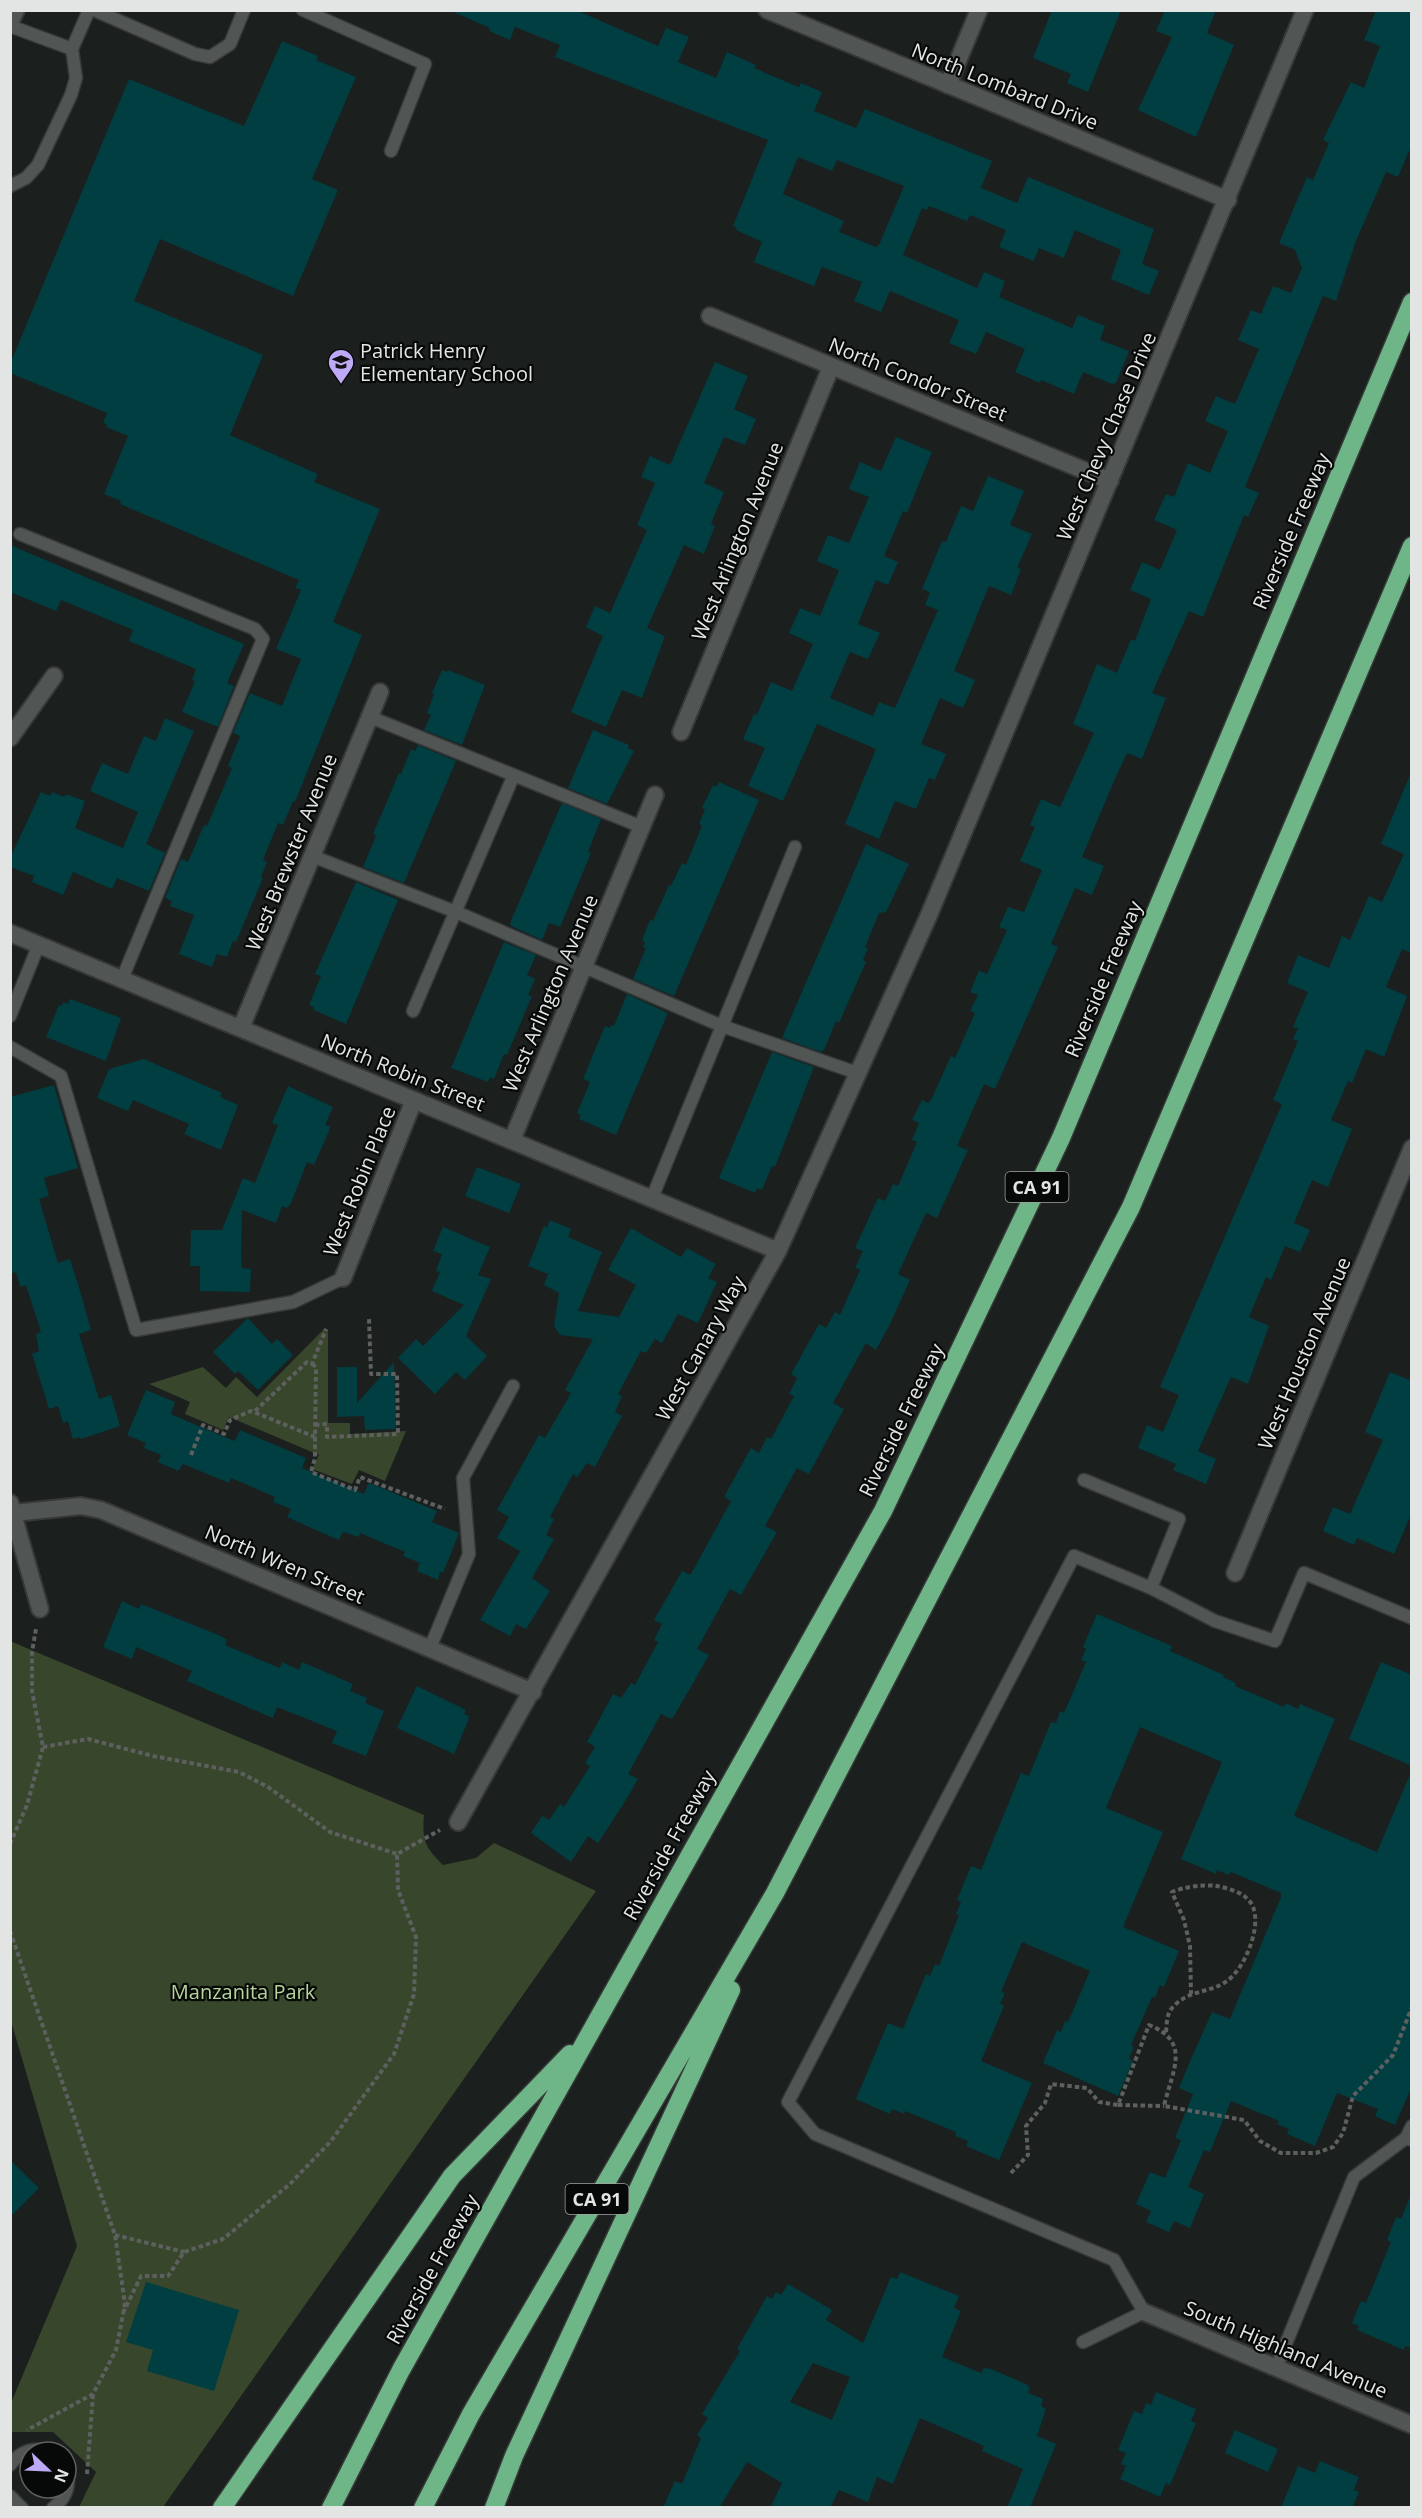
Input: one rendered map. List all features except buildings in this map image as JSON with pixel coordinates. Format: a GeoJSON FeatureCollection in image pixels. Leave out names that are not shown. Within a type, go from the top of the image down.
{"type":"FeatureCollection","features":[{"type":"Feature","properties":{"kind":"highway","name":"Riverside Freeway"},"geometry":{"type":"LineString","coordinates":[[331,2508],[401,2370],[883,1511],[1061,1138],[1412,302]]}},
{"type":"Feature","properties":{"kind":"highway","name":"CA 91"},"geometry":{"type":"LineString","coordinates":[[423,2508],[471,2414],[775,1893],[1131,1207],[1412,546]]}},
{"type":"Feature","properties":{"kind":"highway"},"geometry":{"type":"LineString","coordinates":[[494,2508],[514,2456],[775,1893]]}},
{"type":"Feature","properties":{"kind":"highway"},"geometry":{"type":"LineString","coordinates":[[222,2508],[452,2176],[588,2036]]}},
{"type":"Feature","properties":{"kind":"street"},"geometry":{"type":"LineString","coordinates":[[10,24],[16,10]]}},
{"type":"Feature","properties":{"kind":"street","name":"North Lombard Drive"},"geometry":{"type":"LineString","coordinates":[[766,10],[1228,200]]}},
{"type":"Feature","properties":{"kind":"street"},"geometry":{"type":"LineString","coordinates":[[948,85],[979,10]]}},
{"type":"Feature","properties":{"kind":"street","name":"West Chevy Chase Drive"},"geometry":{"type":"LineString","coordinates":[[944,877],[1228,200],[1305,10]]}},
{"type":"Feature","properties":{"kind":"street","name":"North Condor Street"},"geometry":{"type":"LineString","coordinates":[[710,316],[1110,481]]}},
{"type":"Feature","properties":{"kind":"street","name":"West Arlington Avenue"},"geometry":{"type":"LineString","coordinates":[[681,732],[831,367]]}},
{"type":"Feature","properties":{"kind":"street"},"geometry":{"type":"LineString","coordinates":[[10,738],[54,676]]}},
{"type":"Feature","properties":{"kind":"street","name":"West Brewster Avenue"},"geometry":{"type":"LineString","coordinates":[[242,1028],[380,692]]}},
{"type":"Feature","properties":{"kind":"street","name":"West Arlington Avenue"},"geometry":{"type":"LineString","coordinates":[[512,1140],[656,795]]}},
{"type":"Feature","properties":{"kind":"street","name":"West Canary Way"},"geometry":{"type":"LineString","coordinates":[[458,1822],[533,1692],[778,1251],[944,877]]}},
{"type":"Feature","properties":{"kind":"street","name":"North Robin Street"},"geometry":{"type":"LineString","coordinates":[[10,933],[778,1251]]}},
{"type":"Feature","properties":{"kind":"street","name":"West Robin Place"},"geometry":{"type":"LineString","coordinates":[[343,1278],[414,1100]]}},
{"type":"Feature","properties":{"kind":"street","name":"West Houston Avenue"},"geometry":{"type":"LineString","coordinates":[[1234,1573],[1412,1148]]}},
{"type":"Feature","properties":{"kind":"street","name":"North Wren Street"},"geometry":{"type":"LineString","coordinates":[[12,1508],[81,1506],[101,1510],[533,1692]]}},
{"type":"Feature","properties":{"kind":"street"},"geometry":{"type":"LineString","coordinates":[[12,1508],[40,1609]]}},
{"type":"Feature","properties":{"kind":"street","name":"South Highland Avenue"},"geometry":{"type":"LineString","coordinates":[[1144,2312],[1412,2425]]}},
{"type":"Feature","properties":{"kind":"lane"},"geometry":{"type":"LineString","coordinates":[[10,186],[26,178],[38,165],[71,95],[76,78],[72,48],[89,10]]}},
{"type":"Feature","properties":{"kind":"lane"},"geometry":{"type":"LineString","coordinates":[[94,10],[195,54],[210,57],[230,44],[244,10]]}},
{"type":"Feature","properties":{"kind":"lane"},"geometry":{"type":"LineString","coordinates":[[303,10],[425,64],[391,152]]}},
{"type":"Feature","properties":{"kind":"lane"},"geometry":{"type":"LineString","coordinates":[[10,24],[72,48]]}},
{"type":"Feature","properties":{"kind":"lane"},"geometry":{"type":"LineString","coordinates":[[20,534],[255,629],[263,639],[122,979]]}},
{"type":"Feature","properties":{"kind":"lane"},"geometry":{"type":"LineString","coordinates":[[370,717],[513,777],[642,827]]}},
{"type":"Feature","properties":{"kind":"lane"},"geometry":{"type":"LineString","coordinates":[[413,1011],[513,777]]}},
{"type":"Feature","properties":{"kind":"lane"},"geometry":{"type":"LineString","coordinates":[[652,1198],[795,848]]}},
{"type":"Feature","properties":{"kind":"lane"},"geometry":{"type":"LineString","coordinates":[[312,856],[456,912],[722,1026],[857,1073]]}},
{"type":"Feature","properties":{"kind":"lane"},"geometry":{"type":"LineString","coordinates":[[10,1016],[39,944]]}},
{"type":"Feature","properties":{"kind":"lane"},"geometry":{"type":"LineString","coordinates":[[10,1047],[61,1076],[136,1330],[293,1302],[343,1278]]}},
{"type":"Feature","properties":{"kind":"lane"},"geometry":{"type":"LineString","coordinates":[[430,1648],[470,1554],[463,1478],[513,1386]]}},
{"type":"Feature","properties":{"kind":"lane"},"geometry":{"type":"LineString","coordinates":[[1084,1480],[1179,1519],[1151,1588]]}},
{"type":"Feature","properties":{"kind":"lane"},"geometry":{"type":"LineString","coordinates":[[1083,2342],[1144,2312],[1114,2260],[815,2134],[788,2102],[1074,1556],[1151,1588],[1215,1621],[1275,1641],[1304,1573],[1412,1618]]}},
{"type":"Feature","properties":{"kind":"lane"},"geometry":{"type":"LineString","coordinates":[[1276,2368],[1354,2177],[1410,2135]]}},
{"type":"Feature","properties":{"kind":"path"},"geometry":{"type":"LineString","coordinates":[[315,1425],[327,1424],[327,1437],[398,1434],[397,1374],[371,1374],[369,1319]]}},
{"type":"Feature","properties":{"kind":"path"},"geometry":{"type":"LineString","coordinates":[[312,1364],[327,1329]]}},
{"type":"Feature","properties":{"kind":"path"},"geometry":{"type":"LineString","coordinates":[[254,1412],[307,1362],[312,1364],[316,1367],[315,1458],[311,1472],[355,1490],[360,1477],[445,1509]]}},
{"type":"Feature","properties":{"kind":"path"},"geometry":{"type":"LineString","coordinates":[[191,1455],[203,1425],[224,1434],[230,1420],[251,1411],[315,1437]]}},
{"type":"Feature","properties":{"kind":"path"},"geometry":{"type":"LineString","coordinates":[[10,1844],[27,1805],[43,1747],[32,1691],[32,1652],[40,1609]]}},
{"type":"Feature","properties":{"kind":"path"},"geometry":{"type":"LineString","coordinates":[[43,1747],[88,1739],[153,1756],[239,1772],[268,1787],[330,1832],[397,1854]]}},
{"type":"Feature","properties":{"kind":"path"},"geometry":{"type":"LineString","coordinates":[[397,1854],[422,1838],[458,1822]]}},
{"type":"Feature","properties":{"kind":"path"},"geometry":{"type":"LineString","coordinates":[[115,2235],[184,2252],[223,2239],[290,2184],[331,2141],[394,2054],[414,1994],[416,1936],[398,1890],[397,1854]]}},
{"type":"Feature","properties":{"kind":"path"},"geometry":{"type":"LineString","coordinates":[[1164,2106],[1177,2056],[1176,2048],[1166,2031],[1168,2012],[1191,1994],[1228,1981],[1245,1960],[1250,1947],[1254,1910],[1246,1898],[1233,1890],[1213,1886],[1179,1889],[1172,1892],[1184,1920],[1190,1946],[1191,1994]]}},
{"type":"Feature","properties":{"kind":"path"},"geometry":{"type":"LineString","coordinates":[[10,1931],[115,2235],[125,2304],[116,2350],[93,2394],[87,2477]]}},
{"type":"Feature","properties":{"kind":"path"},"geometry":{"type":"LineString","coordinates":[[1011,2173],[1028,2155],[1026,2126],[1045,2103],[1051,2084],[1087,2088],[1099,2102],[1108,2106],[1164,2106],[1244,2120],[1260,2142],[1281,2153],[1316,2153],[1333,2147],[1344,2133],[1353,2096],[1393,2055],[1412,2007]]}},
{"type":"Feature","properties":{"kind":"path"},"geometry":{"type":"LineString","coordinates":[[1118,2105],[1149,2025],[1166,2031]]}},
{"type":"Feature","properties":{"kind":"path"},"geometry":{"type":"LineString","coordinates":[[123,2313],[141,2276],[168,2276],[184,2252]]}},
{"type":"Feature","properties":{"kind":"path"},"geometry":{"type":"LineString","coordinates":[[19,2434],[93,2394]]}},
{"type":"Feature","properties":{"kind":"green space"},"geometry":{"type":"Polygon","coordinates":[[[325,1328],[328,1330],[328,1423],[350,1423],[350,1434],[406,1431],[385,1481],[359,1470],[352,1484],[312,1469],[319,1455],[229,1417],[223,1430],[185,1414],[190,1402],[149,1384],[203,1367],[226,1388],[236,1377],[257,1397],[325,1328]]]}},
{"type":"Feature","properties":{"kind":"green space","name":"Manzanita Park"},"geometry":{"type":"Polygon","coordinates":[[[10,1641],[424,1815],[424,1838],[432,1853],[443,1865],[476,1858],[494,1843],[596,1891],[163,2507],[79,2507],[96,2472],[78,2455],[78,2440],[62,2440],[53,2432],[11,2432],[11,2403],[77,2246],[11,2021],[10,1641]]]}},
{"type":"Feature","properties":{"kind":"place","name":"Patrick Henry Elementary School"},"geometry":{"type":"Point","coordinates":[341,385]}}]}
